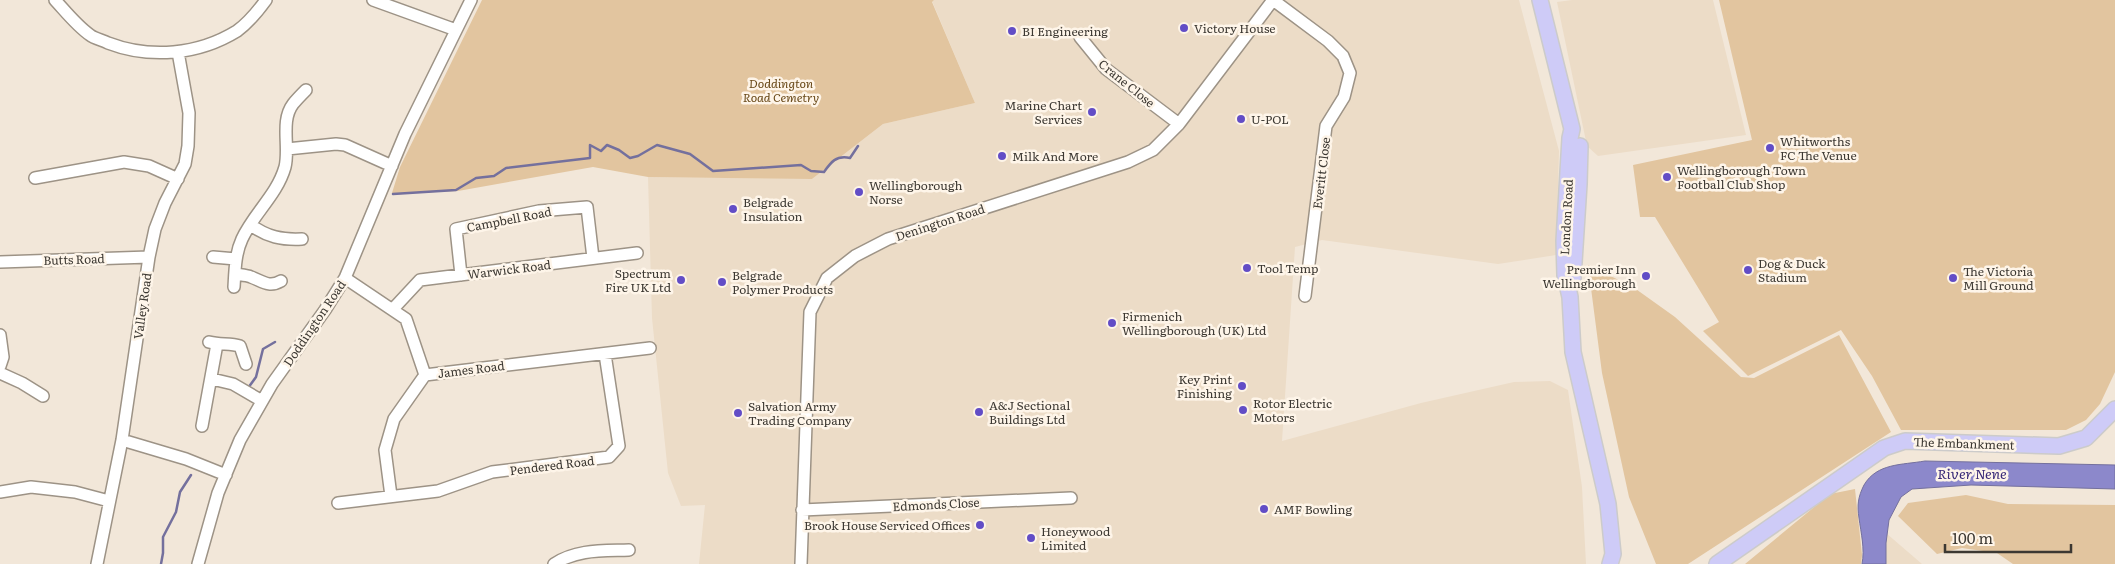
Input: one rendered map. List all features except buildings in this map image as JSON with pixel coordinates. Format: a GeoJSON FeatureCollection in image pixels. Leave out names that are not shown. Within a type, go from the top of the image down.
{"type":"FeatureCollection","features":[{"type":"Feature","properties":{"kind":"main road","name":"London Road"},"geometry":{"type":"LineString","coordinates":[[1540,0],[1572,129],[1564,240],[1565,276],[1570,297],[1573,352],[1608,504],[1614,561]]}},
{"type":"Feature","properties":{"kind":"main road","name":"The Embankment"},"geometry":{"type":"LineString","coordinates":[[1717,564],[1884,448],[1905,441],[2059,446],[2086,438],[2115,409]]}},
{"type":"Feature","properties":{"kind":"street"},"geometry":{"type":"LineString","coordinates":[[55,0],[91,36],[118,47],[148,53],[178,52],[209,43],[237,30],[258,11],[266,0]]}},
{"type":"Feature","properties":{"kind":"street"},"geometry":{"type":"LineString","coordinates":[[374,0],[456,30]]}},
{"type":"Feature","properties":{"kind":"street","name":"Doddington Road"},"geometry":{"type":"LineString","coordinates":[[198,564],[212,514],[240,440],[288,360],[326,310],[345,278],[392,166],[471,0]]}},
{"type":"Feature","properties":{"kind":"street","name":"Denington Road"},"geometry":{"type":"LineString","coordinates":[[801,564],[810,312],[827,278],[855,256],[888,239],[1128,162],[1153,150],[1179,124],[1273,0]]}},
{"type":"Feature","properties":{"kind":"street","name":"Everitt Close"},"geometry":{"type":"LineString","coordinates":[[1273,0],[1328,40],[1343,56],[1350,73],[1344,98],[1326,126],[1306,296]]}},
{"type":"Feature","properties":{"kind":"street","name":"Crane Close"},"geometry":{"type":"LineString","coordinates":[[1080,37],[1106,69],[1179,124]]}},
{"type":"Feature","properties":{"kind":"street","name":"Valley Road"},"geometry":{"type":"LineString","coordinates":[[97,564],[122,440],[155,229],[165,203],[185,164],[189,113],[178,52]]}},
{"type":"Feature","properties":{"kind":"street"},"geometry":{"type":"LineString","coordinates":[[234,287],[236,259],[242,238],[276,189],[285,167],[287,149],[286,119],[292,104],[306,90]]}},
{"type":"Feature","properties":{"kind":"street"},"geometry":{"type":"LineString","coordinates":[[287,149],[336,144],[345,145],[392,166]]}},
{"type":"Feature","properties":{"kind":"street"},"geometry":{"type":"LineString","coordinates":[[35,178],[124,162],[149,166],[178,179]]}},
{"type":"Feature","properties":{"kind":"street","name":"Campbell Road"},"geometry":{"type":"LineString","coordinates":[[461,275],[456,230],[539,211],[587,207],[593,258]]}},
{"type":"Feature","properties":{"kind":"street"},"geometry":{"type":"LineString","coordinates":[[251,225],[261,232],[274,237],[286,240],[302,239]]}},
{"type":"Feature","properties":{"kind":"street","name":"Warwick Road"},"geometry":{"type":"LineString","coordinates":[[393,309],[420,280],[637,253]]}},
{"type":"Feature","properties":{"kind":"street"},"geometry":{"type":"LineString","coordinates":[[213,257],[236,259]]}},
{"type":"Feature","properties":{"kind":"street","name":"Butts Road"},"geometry":{"type":"LineString","coordinates":[[0,262],[149,258]]}},
{"type":"Feature","properties":{"kind":"street"},"geometry":{"type":"LineString","coordinates":[[235,274],[250,276],[264,284],[275,284],[281,281]]}},
{"type":"Feature","properties":{"kind":"street","name":"James Road"},"geometry":{"type":"LineString","coordinates":[[345,278],[406,319],[425,375],[650,348]]}},
{"type":"Feature","properties":{"kind":"street"},"geometry":{"type":"LineString","coordinates":[[0,336],[4,357],[0,366]]}},
{"type":"Feature","properties":{"kind":"street"},"geometry":{"type":"LineString","coordinates":[[202,426],[212,379],[213,343],[226,346],[233,343],[240,346],[246,364]]}},
{"type":"Feature","properties":{"kind":"street","name":"Pendered Road"},"geometry":{"type":"LineString","coordinates":[[338,503],[438,491],[492,472],[609,457],[619,446],[605,354]]}},
{"type":"Feature","properties":{"kind":"street"},"geometry":{"type":"LineString","coordinates":[[0,373],[22,383],[43,396]]}},
{"type":"Feature","properties":{"kind":"street"},"geometry":{"type":"LineString","coordinates":[[391,496],[384,450],[394,419],[425,375]]}},
{"type":"Feature","properties":{"kind":"street"},"geometry":{"type":"LineString","coordinates":[[212,379],[233,384],[262,401]]}},
{"type":"Feature","properties":{"kind":"street"},"geometry":{"type":"LineString","coordinates":[[122,440],[186,459],[226,475]]}},
{"type":"Feature","properties":{"kind":"street"},"geometry":{"type":"LineString","coordinates":[[0,492],[32,487],[75,492],[109,501]]}},
{"type":"Feature","properties":{"kind":"street","name":"Edmonds Close"},"geometry":{"type":"LineString","coordinates":[[802,510],[1070,498]]}},
{"type":"Feature","properties":{"kind":"street"},"geometry":{"type":"LineString","coordinates":[[554,564],[568,556],[589,552],[629,550]]}},
{"type":"Feature","properties":{"kind":"shaded area"},"geometry":{"type":"Polygon","coordinates":[[[1519,0],[1559,151],[1556,255],[1498,264],[1322,240],[1295,247],[1282,441],[1421,403],[1514,382],[1550,381],[1568,390],[1582,487],[1586,564],[699,564],[705,505],[681,506],[668,473],[652,318],[648,177],[812,179],[883,124],[975,103],[932,1],[1519,0]]]}},
{"type":"Feature","properties":{"kind":"shaded area"},"geometry":{"type":"Polygon","coordinates":[[[1572,0],[1713,0],[1746,135],[1598,156],[1587,146],[1557,2],[1572,0]]]}},
{"type":"Feature","properties":{"kind":"shaded area"},"geometry":{"type":"Polygon","coordinates":[[[1886,533],[1922,564],[1886,564],[1886,533]]]}},
{"type":"Feature","properties":{"kind":"green space","name":"Doddington Road Cemetry"},"geometry":{"type":"Polygon","coordinates":[[[482,0],[934,0],[932,2],[975,103],[883,124],[812,179],[648,177],[593,167],[458,191],[393,194],[400,167],[482,0]]]}},
{"type":"Feature","properties":{"kind":"green space"},"geometry":{"type":"Polygon","coordinates":[[[1719,0],[2115,0],[2115,372],[2100,404],[2086,420],[2066,430],[1901,430],[1872,376],[1841,330],[1748,376],[1703,331],[1719,322],[1655,217],[1640,217],[1633,165],[1752,140],[1719,0]]]}},
{"type":"Feature","properties":{"kind":"green space"},"geometry":{"type":"Polygon","coordinates":[[[1588,265],[1633,287],[1675,317],[1741,377],[1754,378],[1839,335],[1891,432],[1688,564],[1656,564],[1629,497],[1602,373],[1588,265]]]}},
{"type":"Feature","properties":{"kind":"green space"},"geometry":{"type":"Polygon","coordinates":[[[1855,489],[1862,555],[1861,564],[1745,564],[1830,494],[1855,489]]]}},
{"type":"Feature","properties":{"kind":"green space"},"geometry":{"type":"Polygon","coordinates":[[[1966,495],[2008,504],[2115,505],[2115,564],[2013,564],[1997,553],[1962,548],[1937,554],[1898,516],[1908,503],[1966,495]]]}},
{"type":"Feature","properties":{"kind":"water","name":"River Nene"},"geometry":{"type":"Polygon","coordinates":[[[1925,461],[2115,465],[2115,489],[1971,485],[1912,489],[1901,497],[1889,520],[1886,564],[1862,564],[1863,547],[1858,505],[1864,485],[1869,478],[1883,469],[1925,461]]]}},
{"type":"Feature","properties":{"kind":"waterway"},"geometry":{"type":"LineString","coordinates":[[393,194],[456,190],[476,178],[494,176],[506,168],[590,158],[590,145],[601,151],[607,145],[619,150],[630,158],[638,156],[657,145],[690,154],[713,171],[801,165],[811,171],[824,172],[837,158],[850,158],[858,146]]}},
{"type":"Feature","properties":{"kind":"waterway"},"geometry":{"type":"LineString","coordinates":[[248,388],[256,377],[263,349],[275,342]]}},
{"type":"Feature","properties":{"kind":"waterway"},"geometry":{"type":"LineString","coordinates":[[161,564],[163,537],[176,512],[180,492],[191,475]]}},
{"type":"Feature","properties":{"kind":"place","name":"Victory House"},"geometry":{"type":"Point","coordinates":[1184,28]}},
{"type":"Feature","properties":{"kind":"place","name":"BI Engineering"},"geometry":{"type":"Point","coordinates":[1012,31]}},
{"type":"Feature","properties":{"kind":"place","name":"Marine Chart Services"},"geometry":{"type":"Point","coordinates":[1092,112]}},
{"type":"Feature","properties":{"kind":"place","name":"U-POL"},"geometry":{"type":"Point","coordinates":[1241,119]}},
{"type":"Feature","properties":{"kind":"place","name":"Whitworths FC The Venue"},"geometry":{"type":"Point","coordinates":[1770,148]}},
{"type":"Feature","properties":{"kind":"place","name":"Milk And More"},"geometry":{"type":"Point","coordinates":[1002,156]}},
{"type":"Feature","properties":{"kind":"place","name":"Wellingborough Town Football Club Shop"},"geometry":{"type":"Point","coordinates":[1667,177]}},
{"type":"Feature","properties":{"kind":"place","name":"Wellingborough Norse"},"geometry":{"type":"Point","coordinates":[859,192]}},
{"type":"Feature","properties":{"kind":"place","name":"Belgrade Insulation"},"geometry":{"type":"Point","coordinates":[733,209]}},
{"type":"Feature","properties":{"kind":"place","name":"Tool Temp"},"geometry":{"type":"Point","coordinates":[1247,268]}},
{"type":"Feature","properties":{"kind":"place","name":"Dog & Duck Stadium"},"geometry":{"type":"Point","coordinates":[1748,270]}},
{"type":"Feature","properties":{"kind":"place","name":"Premier Inn Wellingborough"},"geometry":{"type":"Point","coordinates":[1646,276]}},
{"type":"Feature","properties":{"kind":"place","name":"The Victoria Mill Ground"},"geometry":{"type":"Point","coordinates":[1953,278]}},
{"type":"Feature","properties":{"kind":"place","name":"Spectrum Fire UK Ltd"},"geometry":{"type":"Point","coordinates":[681,280]}},
{"type":"Feature","properties":{"kind":"place","name":"Belgrade Polymer Products"},"geometry":{"type":"Point","coordinates":[722,282]}},
{"type":"Feature","properties":{"kind":"place","name":"Firmenich Wellingborough (UK) Ltd"},"geometry":{"type":"Point","coordinates":[1112,323]}},
{"type":"Feature","properties":{"kind":"place","name":"Key Print Finishing"},"geometry":{"type":"Point","coordinates":[1242,386]}},
{"type":"Feature","properties":{"kind":"place","name":"Rotor Electric Motors"},"geometry":{"type":"Point","coordinates":[1243,410]}},
{"type":"Feature","properties":{"kind":"place","name":"A&J Sectional Buildings Ltd"},"geometry":{"type":"Point","coordinates":[979,412]}},
{"type":"Feature","properties":{"kind":"place","name":"Salvation Army Trading Company"},"geometry":{"type":"Point","coordinates":[738,413]}},
{"type":"Feature","properties":{"kind":"place","name":"AMF Bowling"},"geometry":{"type":"Point","coordinates":[1264,509]}},
{"type":"Feature","properties":{"kind":"place","name":"Brook House Serviced Offices"},"geometry":{"type":"Point","coordinates":[980,525]}},
{"type":"Feature","properties":{"kind":"place","name":"Honeywood Limited"},"geometry":{"type":"Point","coordinates":[1031,538]}}]}
